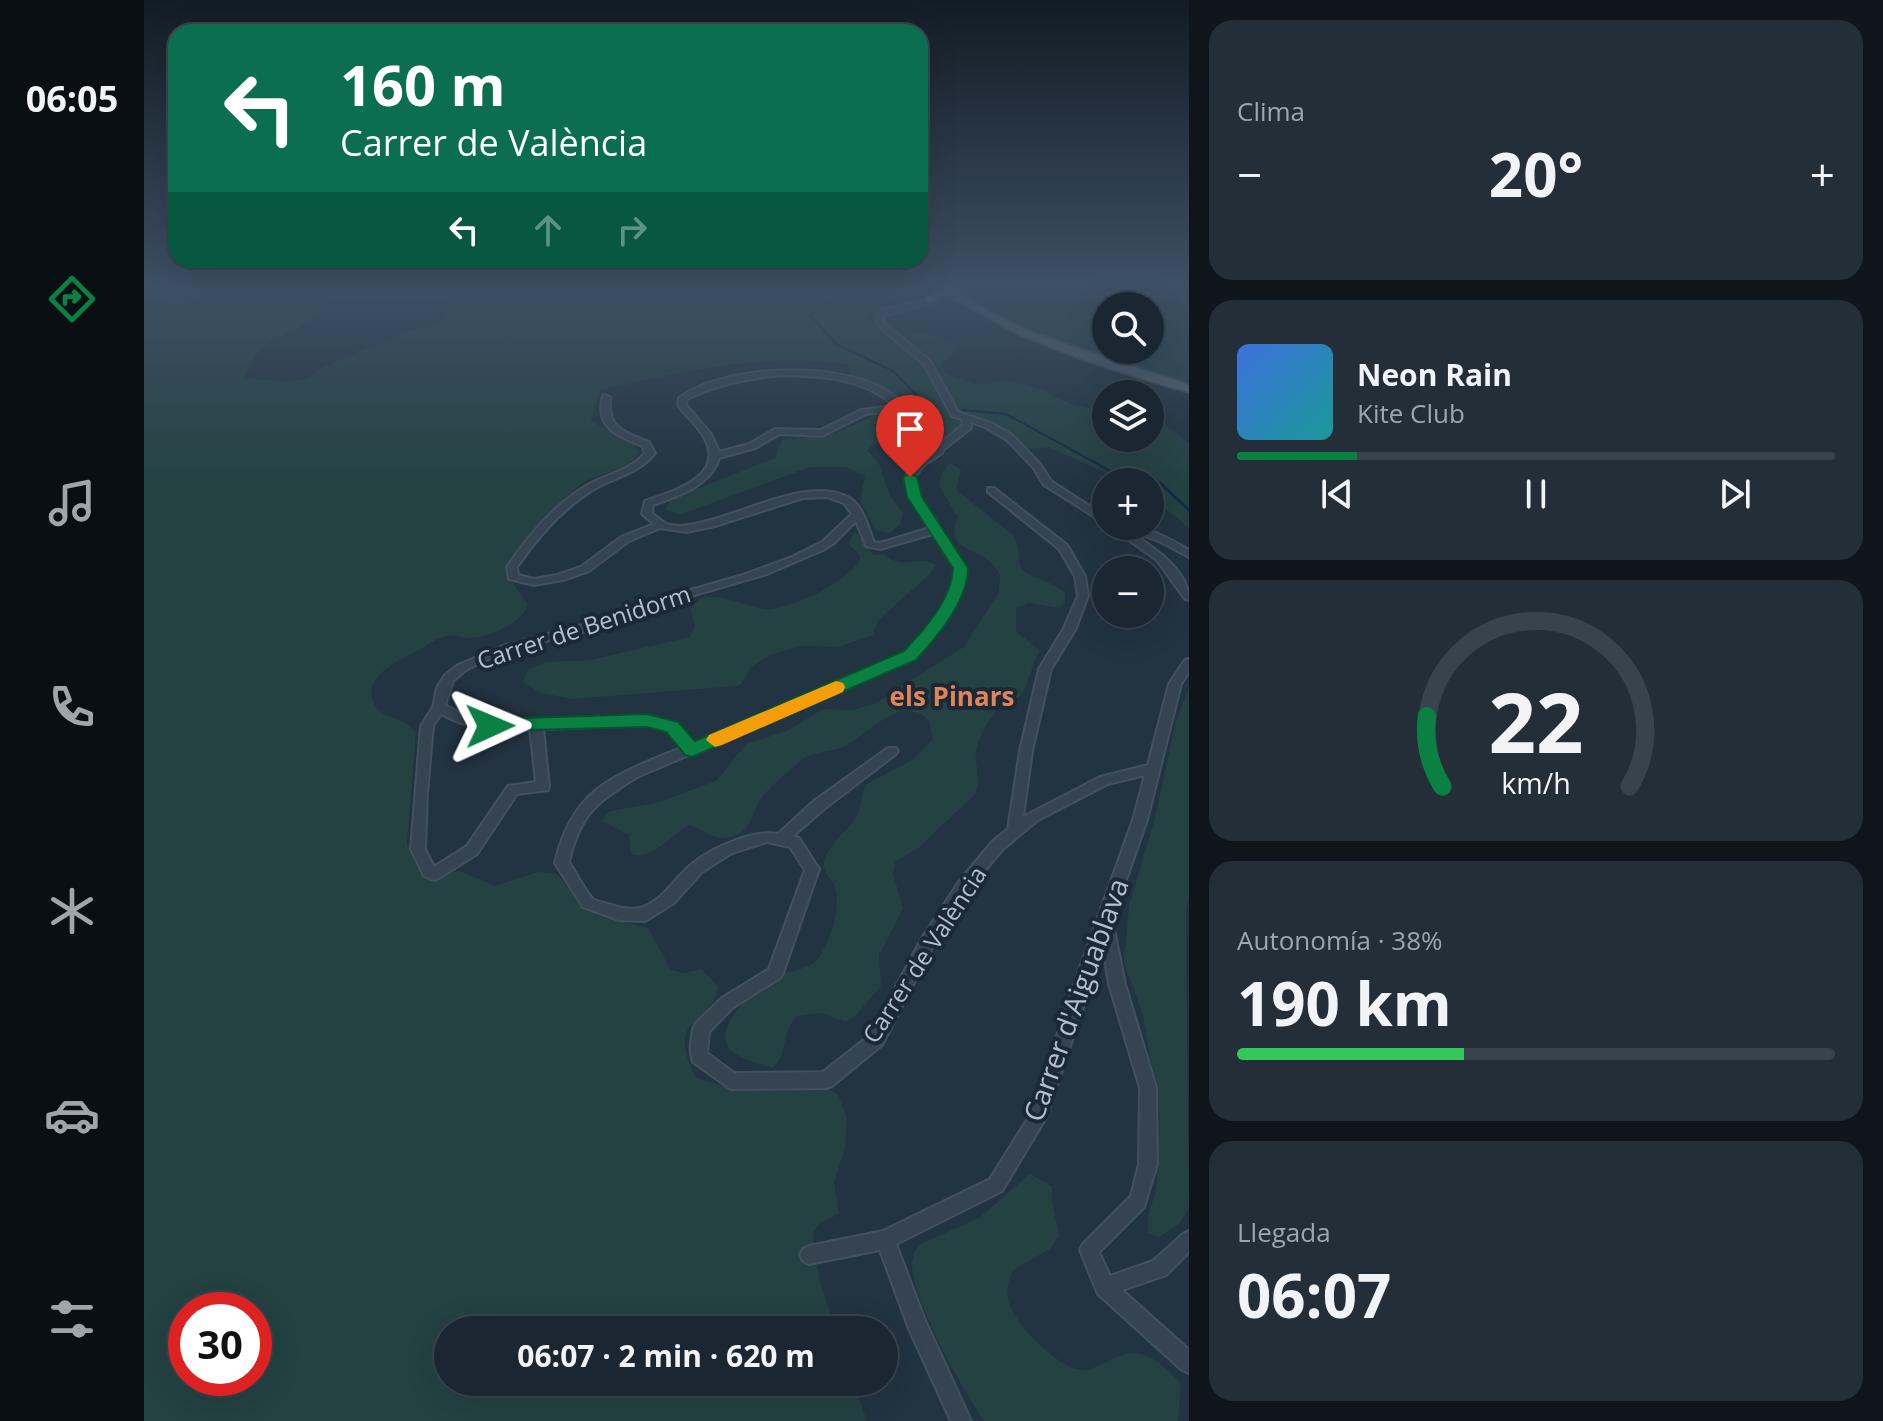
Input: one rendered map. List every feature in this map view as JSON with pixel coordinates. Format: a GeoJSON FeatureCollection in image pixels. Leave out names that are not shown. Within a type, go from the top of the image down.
{"type":"FeatureCollection","features":[{"type":"Feature","properties":{"kind":"main road"},"geometry":{"type":"LineString","coordinates":[[1075,350],[1189,389]]}},
{"type":"Feature","properties":{"kind":"street"},"geometry":{"type":"LineString","coordinates":[[912,350],[927,363],[939,380],[949,406],[966,420],[990,426],[1010,438],[1037,466],[1047,483],[1092,512]]}},
{"type":"Feature","properties":{"kind":"street"},"geometry":{"type":"LineString","coordinates":[[935,530],[880,546],[870,544],[858,515],[846,500],[821,493],[778,502],[731,519],[696,527],[662,524],[652,521],[647,514],[648,503],[695,485],[713,468],[715,456],[707,434],[682,405],[683,398],[698,388],[726,380],[822,372],[885,394],[939,451]]}},
{"type":"Feature","properties":{"kind":"street"},"geometry":{"type":"LineString","coordinates":[[606,397],[603,411],[605,421],[618,432],[646,444],[650,453],[642,464],[589,488],[568,503],[523,551],[512,567],[513,577],[534,582],[585,569],[625,539],[662,524]]}},
{"type":"Feature","properties":{"kind":"street"},"geometry":{"type":"LineString","coordinates":[[715,456],[752,446],[778,431],[822,433],[864,412],[899,408]]}},
{"type":"Feature","properties":{"kind":"street"},"geometry":{"type":"LineString","coordinates":[[892,751],[819,805],[781,839],[767,837],[728,849],[697,868],[669,899],[645,915],[619,914],[588,903],[562,863],[568,832],[593,797],[632,774],[910,656],[932,633],[960,581],[960,568],[915,497],[910,477],[921,463],[968,426],[966,420]]}},
{"type":"Feature","properties":{"kind":"street"},"geometry":{"type":"LineString","coordinates":[[991,490],[1063,547],[1080,576],[1083,596],[1069,630],[1045,669],[1026,751],[1014,832]]}},
{"type":"Feature","properties":{"kind":"street","name":"Carrer de Benidorm"},"geometry":{"type":"LineString","coordinates":[[536,725],[543,786],[513,790],[472,850],[447,868],[434,874],[429,872],[418,849],[427,726],[439,707],[448,679],[475,661],[632,616],[650,605],[762,573],[824,546],[839,534],[850,519],[858,515]]}},
{"type":"Feature","properties":{"kind":"street"},"geometry":{"type":"LineString","coordinates":[[1134,540],[1161,558],[1189,597]]}},
{"type":"Feature","properties":{"kind":"street"},"geometry":{"type":"LineString","coordinates":[[1164,540],[1189,554]]}},
{"type":"Feature","properties":{"kind":"street","name":"Carrer d'Aiguablava"},"geometry":{"type":"LineString","coordinates":[[809,1255],[885,1240],[996,1185],[1039,1116],[1140,820],[1175,684],[1189,663]]}},
{"type":"Feature","properties":{"kind":"street"},"geometry":{"type":"LineString","coordinates":[[439,707],[462,720],[490,726],[647,721],[672,727],[692,750]]}},
{"type":"Feature","properties":{"kind":"street","name":"Carrer de València"},"geometry":{"type":"LineString","coordinates":[[781,839],[794,842],[812,869],[775,973],[727,1003],[701,1029],[699,1057],[731,1081],[826,1080],[876,1040],[927,943],[965,884],[998,845],[1033,816],[1105,780],[1154,768]]}},
{"type":"Feature","properties":{"kind":"street"},"geometry":{"type":"LineString","coordinates":[[1106,918],[1117,984],[1148,1088],[1148,1164],[1138,1201],[1089,1250],[1105,1287],[1189,1363]]}},
{"type":"Feature","properties":{"kind":"street"},"geometry":{"type":"LineString","coordinates":[[885,1240],[916,1322],[961,1421]]}},
{"type":"Feature","properties":{"kind":"street"},"geometry":{"type":"LineString","coordinates":[[1105,1287],[1159,1268],[1189,1240]]}},
{"type":"Feature","properties":{"kind":"green space"},"geometry":{"type":"Polygon","coordinates":[[[144,350],[261,350],[244,378],[285,382],[308,379],[321,368],[362,350],[955,350],[941,364],[945,373],[977,385],[1007,380],[1092,409],[1092,452],[1164,452],[1164,425],[1189,443],[1189,528],[1164,507],[1164,468],[1096,468],[1049,447],[1029,449],[980,419],[940,441],[886,389],[849,374],[849,365],[787,360],[756,362],[693,370],[600,390],[591,421],[634,443],[639,453],[627,465],[579,486],[540,528],[509,577],[528,605],[524,612],[512,624],[487,635],[438,639],[391,665],[374,684],[372,692],[376,707],[416,733],[407,844],[418,870],[440,874],[460,871],[495,886],[538,872],[557,874],[576,898],[604,917],[648,928],[671,970],[684,973],[702,969],[718,987],[714,1000],[687,1032],[687,1057],[696,1078],[734,1089],[777,1091],[827,1087],[838,1095],[847,1118],[845,1148],[834,1182],[839,1214],[820,1223],[813,1232],[819,1280],[831,1316],[434,1316],[434,1396],[858,1396],[867,1421],[144,1421],[144,350]]]}},
{"type":"Feature","properties":{"kind":"green space"},"geometry":{"type":"Polygon","coordinates":[[[1063,350],[1092,350],[1092,361],[1072,354],[1063,350]]]}},
{"type":"Feature","properties":{"kind":"green space"},"geometry":{"type":"Polygon","coordinates":[[[1164,350],[1189,350],[1189,393],[1164,385],[1164,380],[1150,380],[1102,364],[1164,364],[1164,350]]]}},
{"type":"Feature","properties":{"kind":"green space"},"geometry":{"type":"Polygon","coordinates":[[[874,416],[892,416],[899,422],[867,450],[879,464],[890,496],[903,513],[900,524],[890,533],[877,531],[860,501],[865,476],[845,467],[810,467],[682,514],[666,510],[669,501],[674,498],[775,458],[782,440],[830,435],[874,416]]]}},
{"type":"Feature","properties":{"kind":"green space"},"geometry":{"type":"Polygon","coordinates":[[[950,463],[961,470],[956,490],[1012,534],[1021,568],[1060,589],[1065,593],[1065,603],[1059,608],[1029,603],[1016,608],[1016,632],[1040,650],[1022,693],[1001,704],[980,737],[976,750],[978,784],[975,794],[920,847],[895,862],[893,873],[903,909],[879,955],[881,986],[846,1022],[821,1013],[798,1016],[789,1028],[781,1056],[773,1068],[756,1063],[729,1048],[725,1039],[732,1018],[748,998],[767,982],[813,964],[822,953],[832,930],[837,903],[835,887],[824,869],[827,854],[857,816],[865,785],[912,760],[933,739],[929,721],[918,713],[896,713],[843,747],[803,759],[767,791],[748,825],[735,836],[717,837],[690,825],[655,850],[639,855],[631,854],[629,835],[602,821],[608,812],[656,803],[716,781],[746,744],[787,731],[823,709],[852,710],[874,704],[965,646],[999,592],[1000,575],[994,565],[960,544],[956,538],[954,529],[958,517],[939,486],[942,472],[950,463]]]}},
{"type":"Feature","properties":{"kind":"green space"},"geometry":{"type":"Polygon","coordinates":[[[855,531],[874,555],[883,554],[898,562],[923,561],[936,565],[877,622],[873,635],[838,647],[800,646],[770,655],[751,667],[737,686],[572,699],[541,693],[523,682],[528,670],[546,662],[590,660],[690,637],[695,626],[691,610],[697,601],[706,597],[728,599],[763,609],[808,598],[842,578],[860,561],[860,555],[848,544],[855,531]]]}},
{"type":"Feature","properties":{"kind":"green space"},"geometry":{"type":"Polygon","coordinates":[[[1189,687],[1189,897],[1186,913],[1189,1208],[1180,1223],[1159,1237],[1148,1233],[1148,1215],[1156,1191],[1160,1117],[1143,1015],[1124,963],[1129,906],[1154,821],[1176,721],[1189,687]]]}},
{"type":"Feature","properties":{"kind":"green space"},"geometry":{"type":"Polygon","coordinates":[[[1030,1174],[1052,1186],[1059,1235],[1050,1249],[1013,1270],[1008,1293],[1014,1315],[1041,1346],[1073,1368],[1089,1369],[1128,1353],[1142,1354],[1155,1360],[1181,1383],[1178,1421],[984,1421],[975,1407],[929,1321],[914,1279],[913,1257],[923,1243],[979,1218],[1030,1174]]]}},
{"type":"Feature","properties":{"kind":"waterway"},"geometry":{"type":"LineString","coordinates":[[849,350],[893,371],[926,405],[936,406]]}},
{"type":"Feature","properties":{"kind":"waterway"},"geometry":{"type":"LineString","coordinates":[[962,410],[1006,414],[1105,468]]}},
{"type":"Feature","properties":{"kind":"waterway"},"geometry":{"type":"LineString","coordinates":[[1101,466],[1111,472],[1159,482],[1189,510]]}},
{"type":"Feature","properties":{"kind":"slow traffic"},"geometry":{"type":"LineString","coordinates":[[715,740],[836,687]]}},
{"type":"Feature","properties":{"kind":"district","name":"els Pinars"},"geometry":{"type":"Point","coordinates":[952,697]}},
{"type":"Feature","properties":{"kind":"route"},"geometry":{"type":"LineString","coordinates":[[490,726],[647,721],[672,727],[692,750],[910,656],[932,633],[960,581],[960,568],[915,497],[910,477]]}}]}
